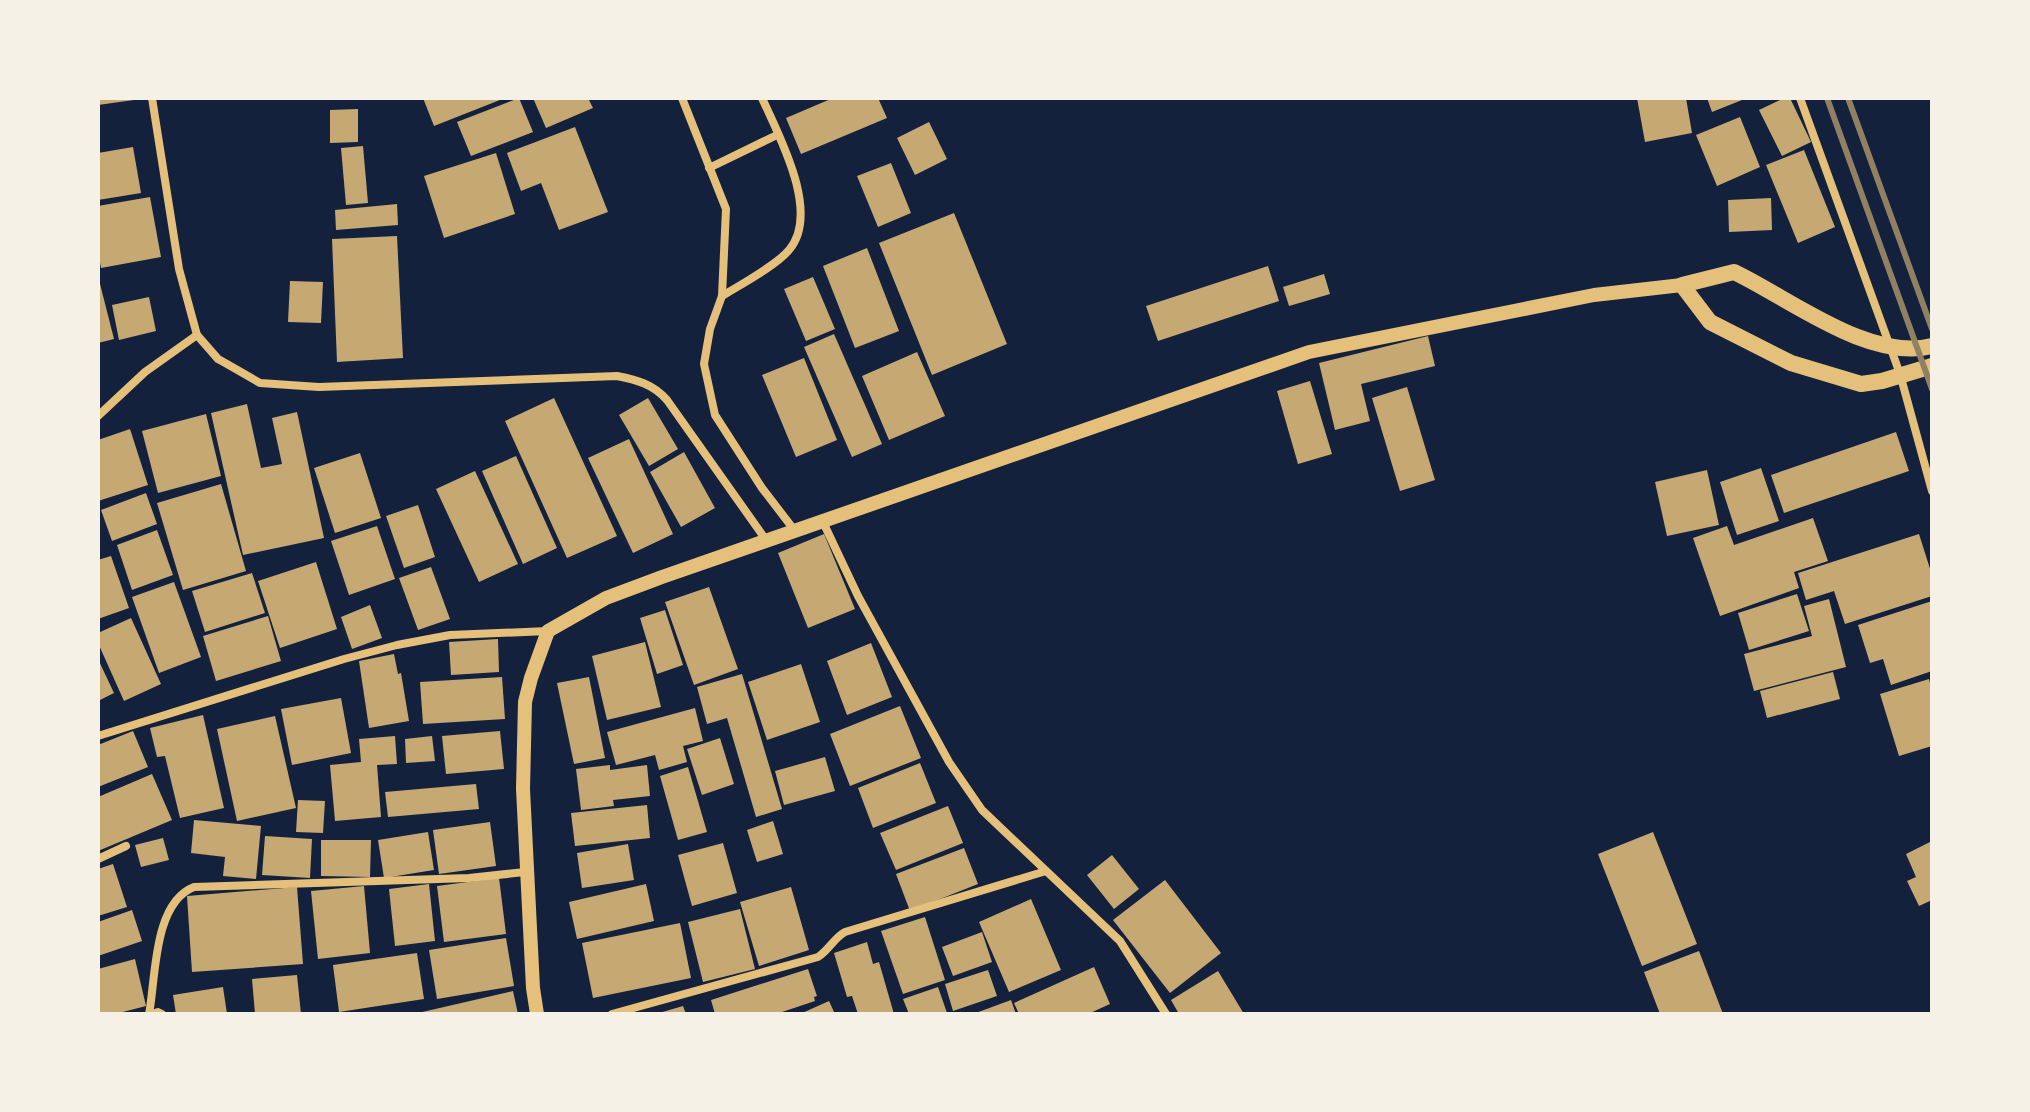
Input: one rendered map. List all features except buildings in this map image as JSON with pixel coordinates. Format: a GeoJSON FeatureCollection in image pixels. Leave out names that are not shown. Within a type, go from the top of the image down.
{"type":"FeatureCollection","features":[{"type":"Feature","properties":{"kind":"main road"},"geometry":{"type":"LineString","coordinates":[[1932,346],[1918,350],[1890,348],[1828,323],[1734,272],[1682,285],[1710,322],[1791,363],[1861,384],[1932,366]]}},
{"type":"Feature","properties":{"kind":"street"},"geometry":{"type":"LineString","coordinates":[[152,98],[179,269],[197,335],[218,359],[260,383],[319,387],[617,376],[639,380],[667,400],[766,540]]}},
{"type":"Feature","properties":{"kind":"street"},"geometry":{"type":"LineString","coordinates":[[682,98],[726,209],[722,296],[710,329],[704,364],[715,415],[762,488],[796,532]]}},
{"type":"Feature","properties":{"kind":"street"},"geometry":{"type":"LineString","coordinates":[[722,296],[788,252],[798,236],[803,212],[798,187],[762,98]]}},
{"type":"Feature","properties":{"kind":"street"},"geometry":{"type":"LineString","coordinates":[[1800,98],[1900,374],[1932,491]]}},
{"type":"Feature","properties":{"kind":"street"},"geometry":{"type":"LineString","coordinates":[[709,168],[777,135]]}},
{"type":"Feature","properties":{"kind":"street"},"geometry":{"type":"LineString","coordinates":[[98,736],[397,645],[450,635],[548,631],[606,598],[1309,352],[1594,295],[1682,285]]}},
{"type":"Feature","properties":{"kind":"street"},"geometry":{"type":"LineString","coordinates":[[98,416],[145,372],[197,335]]}},
{"type":"Feature","properties":{"kind":"street"},"geometry":{"type":"LineString","coordinates":[[823,522],[858,596],[949,762],[982,810],[1120,941],[1166,1014]]}},
{"type":"Feature","properties":{"kind":"street"},"geometry":{"type":"LineString","coordinates":[[537,1014],[525,872],[525,702],[548,631]]}},
{"type":"Feature","properties":{"kind":"street"},"geometry":{"type":"LineString","coordinates":[[98,859],[126,846]]}},
{"type":"Feature","properties":{"kind":"street"},"geometry":{"type":"LineString","coordinates":[[612,1014],[818,957],[845,932],[1046,871]]}},
{"type":"Feature","properties":{"kind":"street"},"geometry":{"type":"LineString","coordinates":[[162,1014],[150,1014],[156,956],[171,907],[179,895],[194,887],[469,878],[525,872]]}},
{"type":"Feature","properties":{"kind":"railway"},"geometry":{"type":"LineString","coordinates":[[1827,98],[1932,389]]}},
{"type":"Feature","properties":{"kind":"railway"},"geometry":{"type":"LineString","coordinates":[[1848,98],[1932,329]]}}]}
